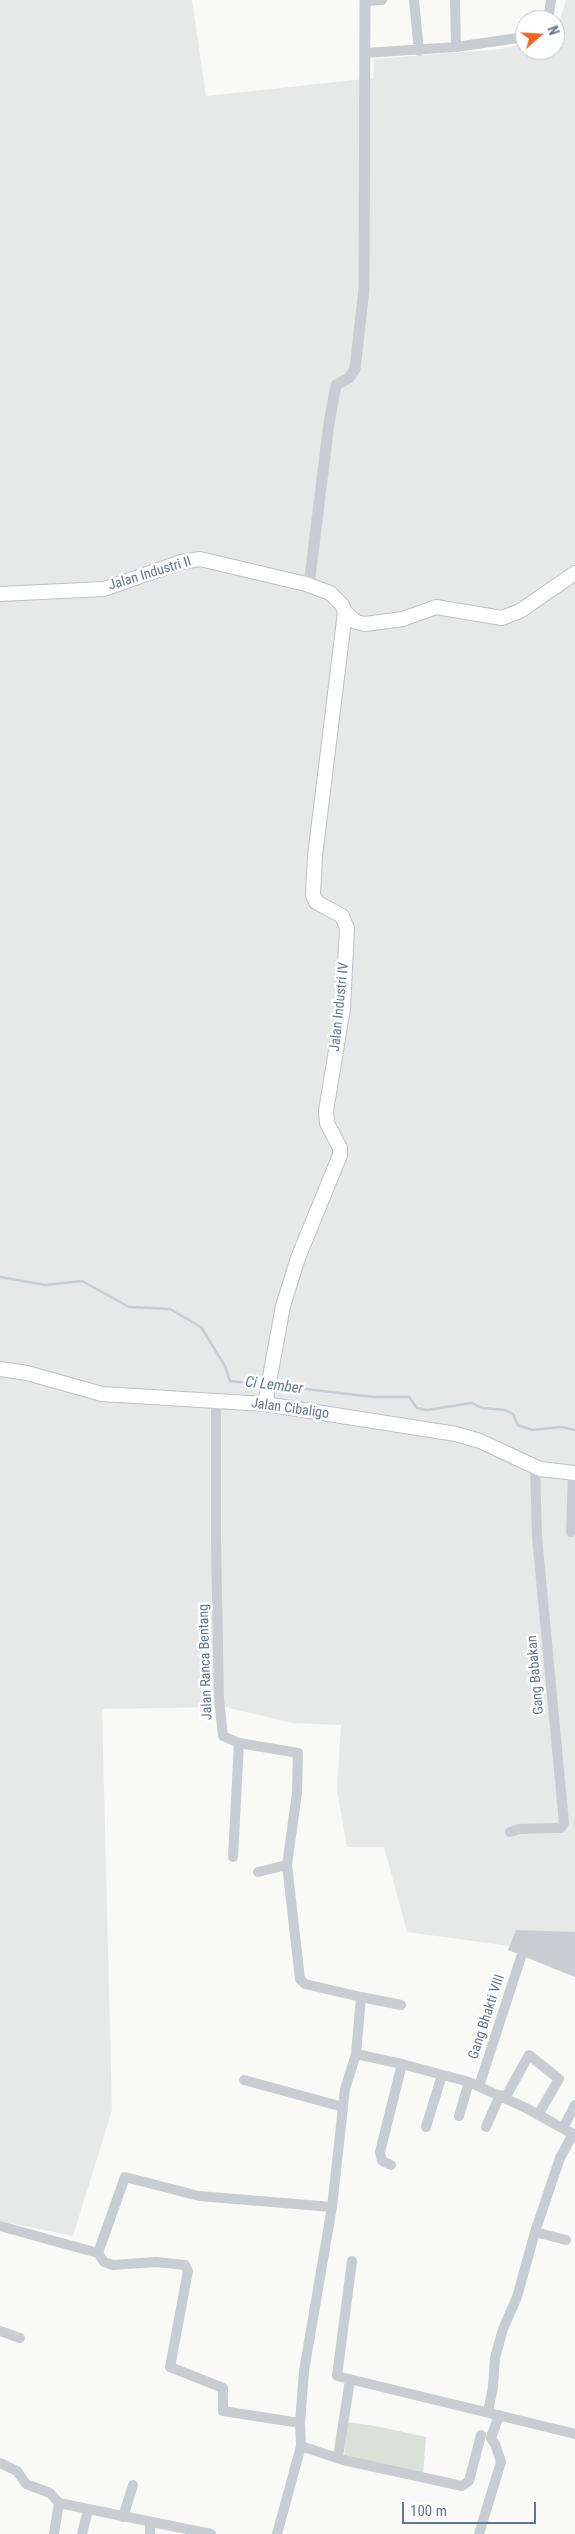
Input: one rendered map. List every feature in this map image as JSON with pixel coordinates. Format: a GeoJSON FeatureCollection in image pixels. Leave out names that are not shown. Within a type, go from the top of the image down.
{"type":"FeatureCollection","features":[{"type":"Feature","properties":{"kind":"main road","name":"Jalan Industri II"},"geometry":{"type":"LineString","coordinates":[[0,594],[104,589],[180,562],[200,559],[330,593],[337,599],[345,612]]}},
{"type":"Feature","properties":{"kind":"main road"},"geometry":{"type":"LineString","coordinates":[[345,612],[356,622],[365,624],[403,619],[436,607],[502,618],[520,610],[575,573]]}},
{"type":"Feature","properties":{"kind":"main road","name":"Jalan Industri IV"},"geometry":{"type":"LineString","coordinates":[[265,1404],[284,1306],[298,1258],[340,1155],[340,1148],[327,1123],[326,1112],[343,1008],[347,928],[342,916],[316,902],[313,895],[315,856],[345,612]]}},
{"type":"Feature","properties":{"kind":"main road","name":"Jalan Cibaligo"},"geometry":{"type":"LineString","coordinates":[[0,1369],[27,1373],[102,1394],[265,1404],[456,1434],[480,1441],[535,1466],[574,1473]]}},
{"type":"Feature","properties":{"kind":"street"},"geometry":{"type":"LineString","coordinates":[[309,586],[329,424],[336,385],[349,378],[355,369],[364,289],[365,0],[382,0]]}},
{"type":"Feature","properties":{"kind":"street"},"geometry":{"type":"LineString","coordinates":[[414,0],[419,50]]}},
{"type":"Feature","properties":{"kind":"street"},"geometry":{"type":"LineString","coordinates":[[455,0],[456,47]]}},
{"type":"Feature","properties":{"kind":"street"},"geometry":{"type":"LineString","coordinates":[[365,53],[456,47],[515,38]]}},
{"type":"Feature","properties":{"kind":"street","name":"Jalan Ranca Bentang"},"geometry":{"type":"LineString","coordinates":[[216,1400],[220,1699],[223,1736],[239,1743]]}},
{"type":"Feature","properties":{"kind":"street","name":"Gang Babakan"},"geometry":{"type":"LineString","coordinates":[[510,1832],[520,1829],[561,1828],[564,1823],[537,1537],[535,1466]]}},
{"type":"Feature","properties":{"kind":"street"},"geometry":{"type":"LineString","coordinates":[[571,1532],[574,1473]]}},
{"type":"Feature","properties":{"kind":"street"},"geometry":{"type":"LineString","coordinates":[[233,1857],[239,1743],[298,1754],[297,1793],[287,1865],[300,1979],[305,1984],[401,2005]]}},
{"type":"Feature","properties":{"kind":"street"},"geometry":{"type":"LineString","coordinates":[[258,1872],[287,1865]]}},
{"type":"Feature","properties":{"kind":"street","name":"Gang Bhakti VIII"},"geometry":{"type":"LineString","coordinates":[[459,2116],[474,2084],[521,1957]]}},
{"type":"Feature","properties":{"kind":"street"},"geometry":{"type":"LineString","coordinates":[[276,2534],[301,2446],[300,2423],[304,2371],[332,2207],[343,2107],[349,2073],[356,2054],[361,1997]]}},
{"type":"Feature","properties":{"kind":"street"},"geometry":{"type":"LineString","coordinates":[[356,2054],[402,2064],[474,2084],[538,2114],[574,2134],[560,2158],[535,2232],[517,2297],[503,2329],[495,2358],[493,2387],[488,2412]]}},
{"type":"Feature","properties":{"kind":"street"},"geometry":{"type":"LineString","coordinates":[[486,2127],[502,2097],[530,2056],[559,2079],[538,2114]]}},
{"type":"Feature","properties":{"kind":"street"},"geometry":{"type":"LineString","coordinates":[[391,2165],[382,2161],[380,2152],[402,2064]]}},
{"type":"Feature","properties":{"kind":"street"},"geometry":{"type":"LineString","coordinates":[[426,2126],[442,2075]]}},
{"type":"Feature","properties":{"kind":"street"},"geometry":{"type":"LineString","coordinates":[[244,2080],[343,2107]]}},
{"type":"Feature","properties":{"kind":"street"},"geometry":{"type":"LineString","coordinates":[[563,2128],[575,2105]]}},
{"type":"Feature","properties":{"kind":"street"},"geometry":{"type":"LineString","coordinates":[[98,2253],[125,2178],[199,2196],[332,2207]]}},
{"type":"Feature","properties":{"kind":"street"},"geometry":{"type":"LineString","coordinates":[[0,2226],[98,2253],[104,2262],[113,2265],[156,2262],[185,2265],[188,2271],[170,2367],[223,2388],[223,2411],[300,2423]]}},
{"type":"Feature","properties":{"kind":"street"},"geometry":{"type":"LineString","coordinates":[[535,2232],[566,2240]]}},
{"type":"Feature","properties":{"kind":"street"},"geometry":{"type":"LineString","coordinates":[[352,2261],[336,2374],[350,2380],[499,2414],[575,2434]]}},
{"type":"Feature","properties":{"kind":"street"},"geometry":{"type":"LineString","coordinates":[[0,2331],[20,2338]]}},
{"type":"Feature","properties":{"kind":"street"},"geometry":{"type":"LineString","coordinates":[[338,2457],[350,2380]]}},
{"type":"Feature","properties":{"kind":"street"},"geometry":{"type":"LineString","coordinates":[[479,2534],[501,2462],[491,2438],[499,2414]]}},
{"type":"Feature","properties":{"kind":"street"},"geometry":{"type":"LineString","coordinates":[[301,2446],[338,2457],[462,2486],[469,2481],[481,2435]]}},
{"type":"Feature","properties":{"kind":"street"},"geometry":{"type":"LineString","coordinates":[[0,2464],[16,2471],[26,2484],[50,2493],[59,2503],[211,2534]]}},
{"type":"Feature","properties":{"kind":"street"},"geometry":{"type":"LineString","coordinates":[[123,2517],[133,2486]]}},
{"type":"Feature","properties":{"kind":"street"},"geometry":{"type":"LineString","coordinates":[[54,2534],[59,2503]]}},
{"type":"Feature","properties":{"kind":"street"},"geometry":{"type":"LineString","coordinates":[[82,2534],[88,2510]]}},
{"type":"Feature","properties":{"kind":"street"},"geometry":{"type":"LineString","coordinates":[[150,2522],[150,2534]]}},
{"type":"Feature","properties":{"kind":"shaded area"},"geometry":{"type":"Polygon","coordinates":[[[0,0],[192,0],[206,96],[373,78],[374,59],[502,49],[515,46],[515,60],[565,60],[565,10],[563,10],[566,0],[575,0],[575,1955],[407,1932],[384,1847],[347,1847],[337,1790],[341,1725],[292,1723],[225,1707],[102,1709],[112,2110],[73,2236],[0,2221],[0,0]]]}},
{"type":"Feature","properties":{"kind":"shaded area"},"geometry":{"type":"Polygon","coordinates":[[[516,1930],[575,1932],[575,1977],[508,1950],[516,1930]]]}},
{"type":"Feature","properties":{"kind":"shaded area"},"geometry":{"type":"Polygon","coordinates":[[[347,2422],[426,2437],[423,2475],[344,2456],[347,2422]]]}},
{"type":"Feature","properties":{"kind":"waterway","name":"Ci Lember"},"geometry":{"type":"LineString","coordinates":[[0,1277],[45,1285],[82,1281],[129,1307],[170,1309],[201,1327],[225,1366],[230,1381],[264,1385]]}},
{"type":"Feature","properties":{"kind":"waterway","name":"Ci Lember"},"geometry":{"type":"LineString","coordinates":[[272,1385],[373,1397],[409,1397],[417,1408],[427,1410],[472,1403],[482,1408],[505,1410],[513,1414],[518,1425],[532,1430],[561,1427],[575,1430]]}}]}
